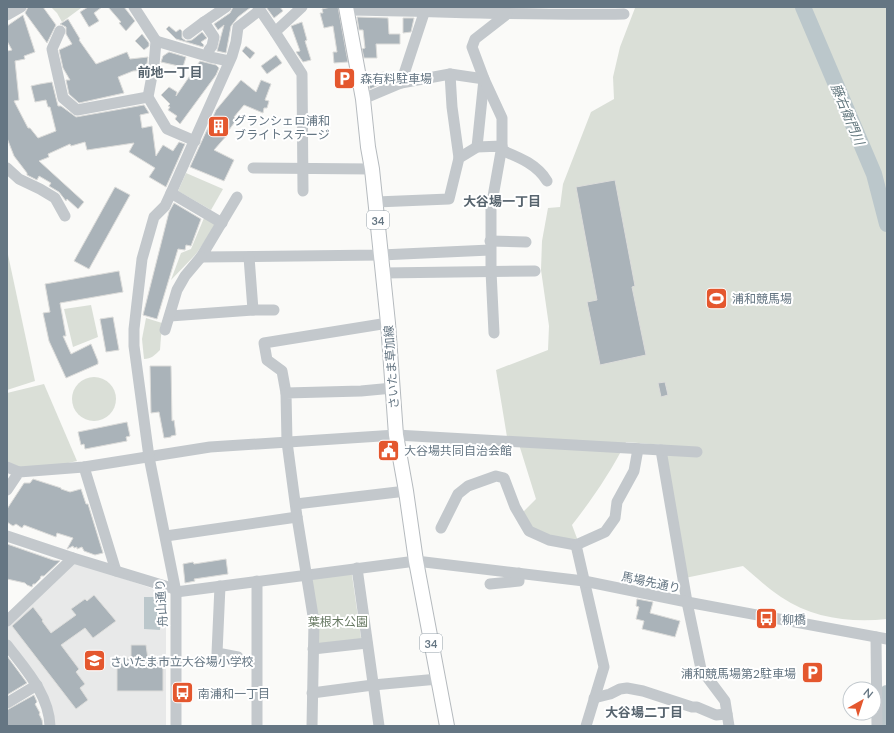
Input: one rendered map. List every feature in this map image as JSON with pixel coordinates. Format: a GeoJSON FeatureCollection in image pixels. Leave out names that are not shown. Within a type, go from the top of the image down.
{"type":"FeatureCollection","features":[{"type":"Feature","properties":{"kind":"main road","name":"さいたま草加線"},"geometry":{"type":"LineString","coordinates":[[346,9],[363,99],[376,202],[388,323],[396,435],[416,561],[447,726]]}},
{"type":"Feature","properties":{"kind":"street"},"geometry":{"type":"LineString","coordinates":[[7,15],[20,7]]}},
{"type":"Feature","properties":{"kind":"street"},"geometry":{"type":"LineString","coordinates":[[134,7],[156,41],[154,65],[148,97],[167,129],[195,141]]}},
{"type":"Feature","properties":{"kind":"street"},"geometry":{"type":"LineString","coordinates":[[188,34],[226,7]]}},
{"type":"Feature","properties":{"kind":"street"},"geometry":{"type":"LineString","coordinates":[[276,32],[302,7]]}},
{"type":"Feature","properties":{"kind":"street"},"geometry":{"type":"LineString","coordinates":[[259,9],[276,32],[302,74],[302,191]]}},
{"type":"Feature","properties":{"kind":"street","name":"舟山通り"},"geometry":{"type":"LineString","coordinates":[[176,726],[175,591],[166,536],[149,457],[134,346],[134,329],[144,252],[154,217],[164,206],[195,141],[229,61],[236,42],[238,27],[259,9]]}},
{"type":"Feature","properties":{"kind":"street"},"geometry":{"type":"LineString","coordinates":[[346,9],[425,9],[507,14],[584,11],[624,14]]}},
{"type":"Feature","properties":{"kind":"street"},"geometry":{"type":"LineString","coordinates":[[401,83],[425,9]]}},
{"type":"Feature","properties":{"kind":"street"},"geometry":{"type":"LineString","coordinates":[[494,334],[490,245],[491,208],[501,148],[502,118],[484,79],[472,47],[475,39],[507,14]]}},
{"type":"Feature","properties":{"kind":"street"},"geometry":{"type":"LineString","coordinates":[[204,22],[214,37],[212,46],[209,50]]}},
{"type":"Feature","properties":{"kind":"street"},"geometry":{"type":"LineString","coordinates":[[60,31],[52,49],[63,98],[77,110],[148,97]]}},
{"type":"Feature","properties":{"kind":"street"},"geometry":{"type":"LineString","coordinates":[[156,41],[229,61]]}},
{"type":"Feature","properties":{"kind":"street"},"geometry":{"type":"LineString","coordinates":[[363,99],[401,83],[450,74],[484,79]]}},
{"type":"Feature","properties":{"kind":"street"},"geometry":{"type":"LineString","coordinates":[[376,202],[449,199],[459,158],[452,107],[450,74]]}},
{"type":"Feature","properties":{"kind":"street"},"geometry":{"type":"LineString","coordinates":[[477,147],[484,79]]}},
{"type":"Feature","properties":{"kind":"street"},"geometry":{"type":"LineString","coordinates":[[459,158],[477,147],[501,148],[538,169],[547,182]]}},
{"type":"Feature","properties":{"kind":"street"},"geometry":{"type":"LineString","coordinates":[[7,168],[19,179],[55,198],[65,216]]}},
{"type":"Feature","properties":{"kind":"street"},"geometry":{"type":"LineString","coordinates":[[253,168],[372,169]]}},
{"type":"Feature","properties":{"kind":"street"},"geometry":{"type":"LineString","coordinates":[[171,193],[222,223]]}},
{"type":"Feature","properties":{"kind":"street"},"geometry":{"type":"LineString","coordinates":[[165,330],[177,290],[185,276],[201,257],[237,197]]}},
{"type":"Feature","properties":{"kind":"street"},"geometry":{"type":"LineString","coordinates":[[201,257],[381,255],[526,242]]}},
{"type":"Feature","properties":{"kind":"street"},"geometry":{"type":"LineString","coordinates":[[249,257],[253,310]]}},
{"type":"Feature","properties":{"kind":"street"},"geometry":{"type":"LineString","coordinates":[[383,273],[535,271]]}},
{"type":"Feature","properties":{"kind":"street"},"geometry":{"type":"LineString","coordinates":[[170,316],[253,310],[274,310]]}},
{"type":"Feature","properties":{"kind":"street"},"geometry":{"type":"LineString","coordinates":[[312,726],[314,622],[297,517],[287,442],[286,393],[282,371],[267,360],[264,343],[388,323]]}},
{"type":"Feature","properties":{"kind":"street"},"geometry":{"type":"LineString","coordinates":[[286,393],[361,391],[393,388]]}},
{"type":"Feature","properties":{"kind":"street"},"geometry":{"type":"LineString","coordinates":[[7,467],[19,472],[84,467],[210,447],[396,435],[697,452]]}},
{"type":"Feature","properties":{"kind":"street"},"geometry":{"type":"LineString","coordinates":[[442,528],[458,494],[468,486],[496,476],[504,478],[515,507],[529,531],[549,540],[576,545],[606,532],[615,518],[617,502],[634,471],[638,449]]}},
{"type":"Feature","properties":{"kind":"street"},"geometry":{"type":"LineString","coordinates":[[661,450],[687,602],[701,669],[725,701],[729,726]]}},
{"type":"Feature","properties":{"kind":"street"},"geometry":{"type":"LineString","coordinates":[[84,467],[116,571]]}},
{"type":"Feature","properties":{"kind":"street"},"geometry":{"type":"LineString","coordinates":[[7,490],[19,472]]}},
{"type":"Feature","properties":{"kind":"street"},"geometry":{"type":"LineString","coordinates":[[296,504],[406,491]]}},
{"type":"Feature","properties":{"kind":"street"},"geometry":{"type":"LineString","coordinates":[[166,536],[297,517]]}},
{"type":"Feature","properties":{"kind":"street"},"geometry":{"type":"LineString","coordinates":[[7,536],[175,591]]}},
{"type":"Feature","properties":{"kind":"street"},"geometry":{"type":"LineString","coordinates":[[576,545],[604,666],[586,726]]}},
{"type":"Feature","properties":{"kind":"street"},"geometry":{"type":"LineString","coordinates":[[7,621],[73,558]]}},
{"type":"Feature","properties":{"kind":"street","name":"馬場先通り"},"geometry":{"type":"LineString","coordinates":[[175,591],[416,561],[584,581],[687,602],[881,638]]}},
{"type":"Feature","properties":{"kind":"street"},"geometry":{"type":"LineString","coordinates":[[357,568],[379,726]]}},
{"type":"Feature","properties":{"kind":"street"},"geometry":{"type":"LineString","coordinates":[[490,584],[519,581],[519,573]]}},
{"type":"Feature","properties":{"kind":"street"},"geometry":{"type":"LineString","coordinates":[[257,581],[257,726]]}},
{"type":"Feature","properties":{"kind":"street"},"geometry":{"type":"LineString","coordinates":[[220,586],[217,652],[238,657]]}},
{"type":"Feature","properties":{"kind":"street"},"geometry":{"type":"LineString","coordinates":[[877,726],[881,638]]}},
{"type":"Feature","properties":{"kind":"street"},"geometry":{"type":"LineString","coordinates":[[313,650],[367,643]]}},
{"type":"Feature","properties":{"kind":"street"},"geometry":{"type":"LineString","coordinates":[[7,645],[38,685],[50,716],[50,726]]}},
{"type":"Feature","properties":{"kind":"street"},"geometry":{"type":"LineString","coordinates":[[312,693],[373,685],[438,679]]}},
{"type":"Feature","properties":{"kind":"street"},"geometry":{"type":"LineString","coordinates":[[7,703],[38,685]]}},
{"type":"Feature","properties":{"kind":"street"},"geometry":{"type":"LineString","coordinates":[[594,698],[627,688],[643,691],[692,707],[697,707],[716,715],[728,714]]}},
{"type":"Feature","properties":{"kind":"shaded area","name":"さいたま市立大谷場小学校"},"geometry":{"type":"Polygon","coordinates":[[[77,563],[166,593],[166,726],[52,726],[41,682],[7,640],[7,626],[73,564],[77,563]]]}},
{"type":"Feature","properties":{"kind":"shaded area"},"geometry":{"type":"Polygon","coordinates":[[[144,597],[161,597],[160,630],[144,629],[144,597]]]}},
{"type":"Feature","properties":{"kind":"green space"},"geometry":{"type":"Polygon","coordinates":[[[51,7],[81,8],[62,22],[57,13],[51,7]]]}},
{"type":"Feature","properties":{"kind":"green space","name":"浦和競馬場"},"geometry":{"type":"Polygon","coordinates":[[[887,7],[887,619],[845,619],[805,610],[766,586],[743,566],[685,578],[663,445],[626,442],[601,485],[572,525],[578,541],[554,537],[533,529],[522,513],[536,499],[517,438],[507,437],[496,370],[548,350],[549,326],[541,270],[542,241],[548,208],[560,207],[563,184],[591,112],[614,99],[613,77],[620,47],[635,8],[887,7]]]}},
{"type":"Feature","properties":{"kind":"green space"},"geometry":{"type":"Polygon","coordinates":[[[186,173],[223,189],[211,210],[178,191],[186,173]]]}},
{"type":"Feature","properties":{"kind":"green space"},"geometry":{"type":"Polygon","coordinates":[[[204,218],[216,225],[196,254],[171,280],[181,253],[191,249],[204,218]]]}},
{"type":"Feature","properties":{"kind":"green space"},"geometry":{"type":"Polygon","coordinates":[[[7,250],[35,381],[7,390],[7,250]]]}},
{"type":"Feature","properties":{"kind":"green space"},"geometry":{"type":"Polygon","coordinates":[[[91,305],[98,337],[73,347],[64,309],[91,305]]]}},
{"type":"Feature","properties":{"kind":"green space"},"geometry":{"type":"Polygon","coordinates":[[[146,318],[162,323],[160,350],[155,355],[144,359],[142,339],[146,318]]]}},
{"type":"Feature","properties":{"kind":"green space"},"geometry":{"type":"Polygon","coordinates":[[[94,377],[106,381],[112,387],[116,399],[112,411],[106,417],[94,421],[82,417],[76,411],[72,399],[76,387],[82,381],[94,377]]]}},
{"type":"Feature","properties":{"kind":"green space"},"geometry":{"type":"Polygon","coordinates":[[[44,384],[77,461],[42,469],[20,467],[7,462],[7,393],[44,384]]]}},
{"type":"Feature","properties":{"kind":"green space","name":"葉根木公園"},"geometry":{"type":"Polygon","coordinates":[[[349,573],[352,575],[361,638],[360,640],[319,645],[312,581],[315,577],[349,573]]]}},
{"type":"Feature","properties":{"kind":"building"},"geometry":{"type":"Polygon","coordinates":[[[28,7],[43,7],[56,25],[47,43],[25,13],[28,7]]]}},
{"type":"Feature","properties":{"kind":"building"},"geometry":{"type":"Polygon","coordinates":[[[88,7],[102,7],[94,13],[99,21],[89,27],[80,12],[88,7]]]}},
{"type":"Feature","properties":{"kind":"building"},"geometry":{"type":"Polygon","coordinates":[[[108,7],[124,7],[135,21],[126,31],[119,23],[121,22],[108,7]]]}},
{"type":"Feature","properties":{"kind":"building"},"geometry":{"type":"Polygon","coordinates":[[[233,7],[251,7],[238,17],[231,26],[226,53],[217,51],[224,25],[218,30],[214,24],[230,13],[233,7]]]}},
{"type":"Feature","properties":{"kind":"building"},"geometry":{"type":"Polygon","coordinates":[[[266,7],[280,7],[283,11],[274,18],[266,7]]]}},
{"type":"Feature","properties":{"kind":"building"},"geometry":{"type":"Polygon","coordinates":[[[338,7],[348,62],[334,63],[333,52],[337,52],[333,26],[324,28],[320,13],[323,13],[322,9],[338,7]]]}},
{"type":"Feature","properties":{"kind":"building"},"geometry":{"type":"Polygon","coordinates":[[[23,15],[35,52],[24,56],[25,59],[15,61],[19,100],[14,101],[28,128],[30,128],[38,138],[56,131],[50,107],[48,107],[46,100],[35,102],[31,86],[40,84],[52,82],[58,106],[61,106],[76,117],[144,105],[149,113],[140,115],[142,128],[152,126],[156,156],[163,145],[173,151],[179,142],[185,144],[166,187],[149,177],[155,168],[129,152],[134,143],[87,150],[85,142],[71,146],[70,144],[48,154],[49,157],[39,161],[84,202],[78,209],[67,199],[66,201],[59,192],[49,186],[51,183],[39,176],[37,180],[27,175],[14,156],[7,138],[7,51],[12,50],[7,41],[7,26],[23,15]]]}},
{"type":"Feature","properties":{"kind":"building"},"geometry":{"type":"Polygon","coordinates":[[[357,17],[388,18],[389,34],[400,34],[400,44],[376,44],[377,58],[364,58],[362,49],[365,48],[363,30],[359,30],[357,17]]]}},
{"type":"Feature","properties":{"kind":"building"},"geometry":{"type":"Polygon","coordinates":[[[403,18],[414,18],[411,32],[403,33],[403,18]]]}},
{"type":"Feature","properties":{"kind":"building"},"geometry":{"type":"Polygon","coordinates":[[[68,19],[80,39],[79,40],[96,64],[127,52],[130,59],[148,57],[146,70],[133,71],[118,77],[124,93],[79,103],[69,94],[66,80],[70,80],[63,68],[59,50],[72,44],[66,34],[66,27],[60,24],[68,19]]]}},
{"type":"Feature","properties":{"kind":"building"},"geometry":{"type":"Polygon","coordinates":[[[302,22],[307,40],[305,41],[311,60],[303,62],[296,52],[300,51],[291,26],[302,22]]]}},
{"type":"Feature","properties":{"kind":"building"},"geometry":{"type":"Polygon","coordinates":[[[169,26],[176,32],[180,29],[182,31],[182,38],[186,41],[192,40],[202,32],[207,38],[201,42],[204,45],[203,47],[176,39],[166,29],[169,26]]]}},
{"type":"Feature","properties":{"kind":"building"},"geometry":{"type":"Polygon","coordinates":[[[142,34],[149,43],[149,46],[144,50],[135,41],[142,34]]]}},
{"type":"Feature","properties":{"kind":"building"},"geometry":{"type":"Polygon","coordinates":[[[246,46],[255,53],[250,59],[242,51],[246,46]]]}},
{"type":"Feature","properties":{"kind":"building"},"geometry":{"type":"Polygon","coordinates":[[[169,52],[186,57],[183,67],[161,62],[163,56],[169,52]]]}},
{"type":"Feature","properties":{"kind":"building"},"geometry":{"type":"Polygon","coordinates":[[[276,55],[282,63],[267,74],[261,66],[276,55]]]}},
{"type":"Feature","properties":{"kind":"building"},"geometry":{"type":"Polygon","coordinates":[[[200,61],[216,65],[219,68],[216,75],[180,124],[175,119],[177,116],[168,110],[170,107],[168,106],[170,104],[161,95],[169,87],[177,92],[176,96],[200,61]]]}},
{"type":"Feature","properties":{"kind":"building"},"geometry":{"type":"Polygon","coordinates":[[[384,72],[385,82],[370,89],[367,75],[384,72]]]}},
{"type":"Feature","properties":{"kind":"building","name":"グランシェロ浦和 ブライトステージ"},"geometry":{"type":"Polygon","coordinates":[[[241,80],[256,92],[261,80],[271,84],[265,100],[269,101],[267,108],[264,108],[263,113],[244,105],[234,117],[237,119],[226,134],[228,134],[214,150],[234,160],[224,181],[190,167],[216,110],[241,80]]]}},
{"type":"Feature","properties":{"kind":"building"},"geometry":{"type":"Polygon","coordinates":[[[615,180],[635,286],[632,287],[646,355],[600,365],[587,302],[597,300],[576,187],[615,180]]]}},
{"type":"Feature","properties":{"kind":"building"},"geometry":{"type":"Polygon","coordinates":[[[115,187],[130,195],[89,269],[74,261],[115,187]]]}},
{"type":"Feature","properties":{"kind":"building"},"geometry":{"type":"Polygon","coordinates":[[[174,203],[201,219],[191,246],[186,245],[185,250],[178,249],[157,319],[143,315],[169,212],[174,203]]]}},
{"type":"Feature","properties":{"kind":"building"},"geometry":{"type":"Polygon","coordinates":[[[119,271],[123,292],[60,303],[66,336],[63,336],[71,354],[91,344],[98,361],[98,364],[66,378],[49,341],[43,313],[50,312],[45,284],[119,271]]]}},
{"type":"Feature","properties":{"kind":"building"},"geometry":{"type":"Polygon","coordinates":[[[113,317],[119,350],[106,352],[100,319],[113,317]]]}},
{"type":"Feature","properties":{"kind":"building"},"geometry":{"type":"Polygon","coordinates":[[[150,366],[171,366],[172,421],[174,420],[176,435],[171,437],[164,438],[159,412],[151,413],[150,366]]]}},
{"type":"Feature","properties":{"kind":"building"},"geometry":{"type":"Polygon","coordinates":[[[665,382],[668,395],[661,397],[658,383],[665,382]]]}},
{"type":"Feature","properties":{"kind":"building"},"geometry":{"type":"Polygon","coordinates":[[[127,422],[130,436],[126,437],[127,441],[85,449],[84,444],[81,445],[78,432],[127,422]]]}},
{"type":"Feature","properties":{"kind":"building"},"geometry":{"type":"Polygon","coordinates":[[[389,445],[391,454],[382,454],[381,446],[389,445]]]}},
{"type":"Feature","properties":{"kind":"building"},"geometry":{"type":"Polygon","coordinates":[[[33,479],[70,492],[81,489],[86,504],[88,504],[103,553],[95,555],[84,551],[82,547],[77,549],[77,547],[74,548],[73,546],[67,549],[73,538],[57,533],[56,537],[24,525],[22,528],[16,524],[13,526],[7,522],[7,509],[24,483],[30,483],[33,479]]]}},
{"type":"Feature","properties":{"kind":"building"},"geometry":{"type":"Polygon","coordinates":[[[7,544],[60,561],[44,576],[41,576],[32,587],[25,583],[7,579],[7,544]]]}},
{"type":"Feature","properties":{"kind":"building"},"geometry":{"type":"Polygon","coordinates":[[[226,559],[228,574],[194,579],[195,581],[185,583],[183,564],[193,562],[194,564],[226,559]]]}},
{"type":"Feature","properties":{"kind":"building"},"geometry":{"type":"Polygon","coordinates":[[[94,595],[116,621],[93,638],[85,628],[61,645],[79,669],[76,672],[85,684],[80,688],[88,700],[76,709],[12,626],[33,607],[51,633],[76,615],[71,609],[85,599],[87,601],[94,595]]]}},
{"type":"Feature","properties":{"kind":"building"},"geometry":{"type":"Polygon","coordinates":[[[637,599],[653,602],[650,613],[680,621],[675,637],[642,629],[644,621],[636,619],[639,607],[636,606],[637,599]]]}},
{"type":"Feature","properties":{"kind":"building"},"geometry":{"type":"Polygon","coordinates":[[[131,645],[146,645],[148,659],[156,659],[156,663],[163,662],[163,691],[117,691],[117,663],[127,662],[127,658],[131,659],[131,645]]]}},
{"type":"Feature","properties":{"kind":"building"},"geometry":{"type":"Polygon","coordinates":[[[7,656],[27,683],[7,695],[7,656]]]}},
{"type":"Feature","properties":{"kind":"building"},"geometry":{"type":"Polygon","coordinates":[[[34,695],[37,702],[35,704],[40,713],[43,726],[7,726],[7,710],[34,695]]]}},
{"type":"Feature","properties":{"kind":"waterway","name":"藤右衛門川"},"geometry":{"type":"LineString","coordinates":[[803,7],[874,174],[887,224]]}},
{"type":"Feature","properties":{"kind":"waterway","name":"藤右衛門川"},"geometry":{"type":"LineString","coordinates":[[887,693],[887,726]]}},
{"type":"Feature","properties":{"kind":"place","name":"森有料駐車場"},"geometry":{"type":"Point","coordinates":[344,78]}},
{"type":"Feature","properties":{"kind":"place","name":"グランシェロ浦和 ブライトステージ"},"geometry":{"type":"Point","coordinates":[218,127]}},
{"type":"Feature","properties":{"kind":"place","name":"浦和競馬場"},"geometry":{"type":"Point","coordinates":[716,298]}},
{"type":"Feature","properties":{"kind":"place","name":"大谷場共同自治会館"},"geometry":{"type":"Point","coordinates":[388,450]}},
{"type":"Feature","properties":{"kind":"place","name":"柳橋"},"geometry":{"type":"Point","coordinates":[766,619]}},
{"type":"Feature","properties":{"kind":"place","name":"さいたま市立大谷場小学校"},"geometry":{"type":"Point","coordinates":[95,661]}},
{"type":"Feature","properties":{"kind":"place","name":"浦和競馬場第2駐車場"},"geometry":{"type":"Point","coordinates":[812,673]}},
{"type":"Feature","properties":{"kind":"place","name":"南浦和一丁目"},"geometry":{"type":"Point","coordinates":[182,693]}},
{"type":"Feature","properties":{"kind":"district","name":"前地一丁目"},"geometry":{"type":"Point","coordinates":[170,72]}},
{"type":"Feature","properties":{"kind":"district","name":"大谷場一丁目"},"geometry":{"type":"Point","coordinates":[502,201]}},
{"type":"Feature","properties":{"kind":"district","name":"大谷場二丁目"},"geometry":{"type":"Point","coordinates":[644,712]}}]}
